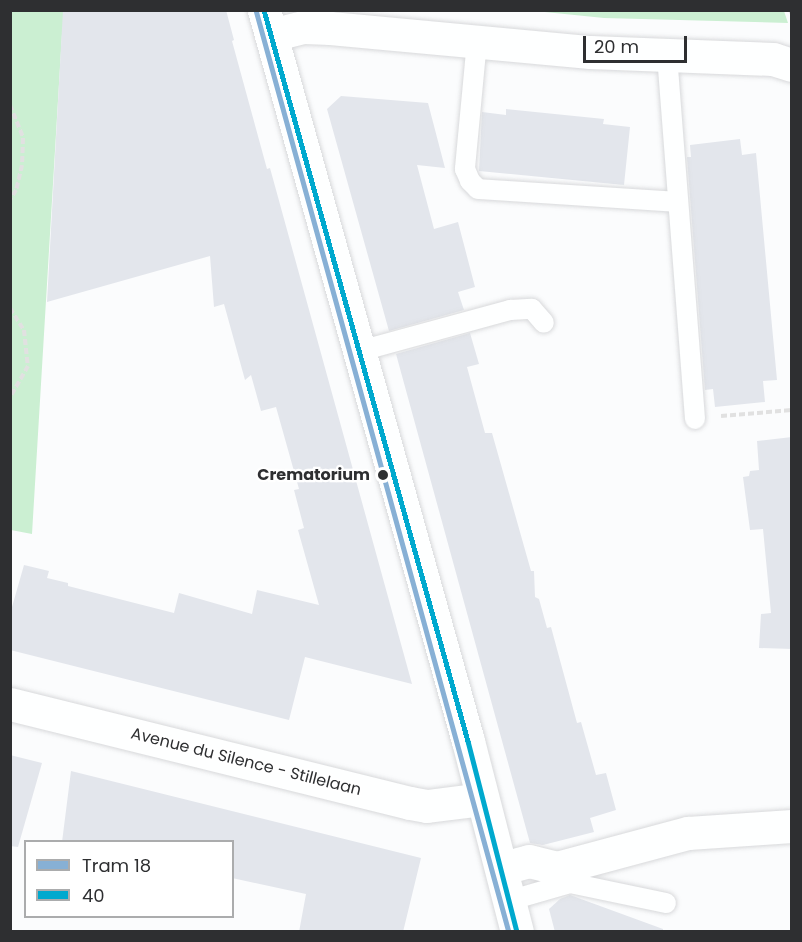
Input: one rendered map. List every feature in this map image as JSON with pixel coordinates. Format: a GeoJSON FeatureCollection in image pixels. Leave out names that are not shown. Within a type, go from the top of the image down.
{"type":"FeatureCollection","features":[{"type":"Feature","properties":{"kind":"street"},"geometry":{"type":"LineString","coordinates":[[512,916],[360,351],[267,23],[590,52],[773,59],[792,65]]}},
{"type":"Feature","properties":{"kind":"street","name":"Avenue du Silence - Stillelaan"},"geometry":{"type":"LineString","coordinates":[[10,704],[410,803],[427,806],[482,799]]}},
{"type":"Feature","properties":{"kind":"street"},"geometry":{"type":"LineString","coordinates":[[518,864],[529,861],[557,868],[688,833],[792,826]]}},
{"type":"Feature","properties":{"kind":"lane"},"geometry":{"type":"LineString","coordinates":[[477,41],[465,170],[470,182],[478,189],[677,202]]}},
{"type":"Feature","properties":{"kind":"lane"},"geometry":{"type":"LineString","coordinates":[[667,55],[695,419]]}},
{"type":"Feature","properties":{"kind":"lane"},"geometry":{"type":"LineString","coordinates":[[360,351],[510,310],[532,309],[544,322]]}},
{"type":"Feature","properties":{"kind":"lane"},"geometry":{"type":"LineString","coordinates":[[512,916],[570,883],[666,903]]}},
{"type":"Feature","properties":{"kind":"path"},"geometry":{"type":"LineString","coordinates":[[10,105],[23,138],[22,165],[16,190],[10,200]]}},
{"type":"Feature","properties":{"kind":"path"},"geometry":{"type":"LineString","coordinates":[[10,308],[24,330],[28,366],[10,397]]}},
{"type":"Feature","properties":{"kind":"path"},"geometry":{"type":"LineString","coordinates":[[695,419],[792,410]]}},
{"type":"Feature","properties":{"kind":"green space"},"geometry":{"type":"Polygon","coordinates":[[[11,11],[65,11],[32,534],[11,530],[11,11]]]}},
{"type":"Feature","properties":{"kind":"green space"},"geometry":{"type":"Polygon","coordinates":[[[535,11],[784,11],[788,23],[604,18],[535,11]]]}},
{"type":"Feature","properties":{"kind":"building"},"geometry":{"type":"Polygon","coordinates":[[[63,10],[226,10],[234,40],[232,41],[267,169],[270,168],[412,684],[305,657],[289,720],[10,650],[10,614],[24,565],[49,571],[47,578],[68,583],[68,586],[174,613],[179,593],[252,614],[257,590],[319,605],[298,530],[304,528],[294,490],[299,489],[276,407],[261,411],[251,375],[245,380],[224,304],[214,307],[210,256],[47,302],[63,10]]]}},
{"type":"Feature","properties":{"kind":"building"},"geometry":{"type":"Polygon","coordinates":[[[341,96],[428,103],[445,168],[417,165],[434,229],[458,222],[475,287],[458,292],[464,310],[389,331],[327,109],[341,96]]]}},
{"type":"Feature","properties":{"kind":"building"},"geometry":{"type":"Polygon","coordinates":[[[506,109],[604,119],[603,124],[630,127],[624,185],[479,171],[482,112],[506,115],[506,109]]]}},
{"type":"Feature","properties":{"kind":"building"},"geometry":{"type":"Polygon","coordinates":[[[740,139],[742,155],[756,153],[777,380],[763,381],[765,402],[715,407],[713,389],[705,390],[687,157],[691,157],[690,145],[740,139]]]}},
{"type":"Feature","properties":{"kind":"building"},"geometry":{"type":"Polygon","coordinates":[[[470,333],[479,364],[467,367],[485,433],[492,433],[531,571],[534,571],[535,597],[539,599],[547,628],[551,627],[577,723],[581,722],[596,775],[606,773],[616,810],[590,818],[594,832],[543,845],[530,843],[396,354],[470,333]]]}},
{"type":"Feature","properties":{"kind":"building"},"geometry":{"type":"Polygon","coordinates":[[[792,437],[792,649],[759,648],[761,614],[771,613],[763,529],[750,530],[743,477],[749,476],[750,471],[759,470],[757,441],[792,437]]]}},
{"type":"Feature","properties":{"kind":"building"},"geometry":{"type":"Polygon","coordinates":[[[10,755],[42,763],[18,847],[10,846],[10,755]]]}},
{"type":"Feature","properties":{"kind":"building"},"geometry":{"type":"Polygon","coordinates":[[[71,771],[421,858],[403,932],[299,932],[306,894],[234,878],[234,840],[62,840],[71,771]]]}},
{"type":"Feature","properties":{"kind":"building"},"geometry":{"type":"Polygon","coordinates":[[[570,895],[663,929],[663,932],[555,932],[549,909],[560,899],[570,895]]]}},
{"type":"Feature","properties":{"kind":"tram line","name":"18"},"geometry":{"type":"LineString","coordinates":[[256,10],[509,932]]}},
{"type":"Feature","properties":{"kind":"transit line","name":"40"},"geometry":{"type":"LineString","coordinates":[[264,10],[468,741],[517,932]]}},
{"type":"Feature","properties":{"kind":"place","name":"Crematorium"},"geometry":{"type":"Point","coordinates":[383,475]}}]}
